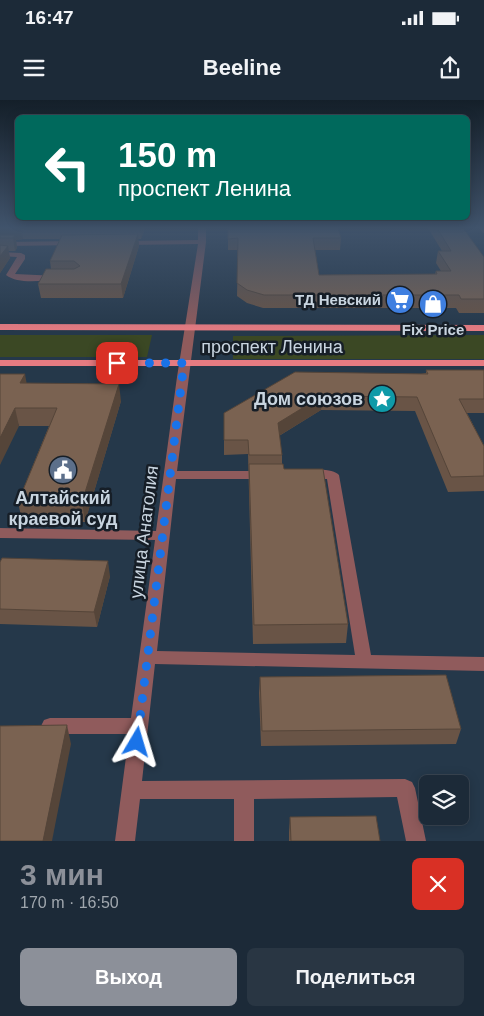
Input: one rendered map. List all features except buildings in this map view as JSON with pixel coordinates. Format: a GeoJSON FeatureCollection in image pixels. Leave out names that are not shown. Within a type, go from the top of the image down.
{"type":"FeatureCollection","features":[{"type":"Feature","properties":{"kind":"main road","name":"проспект Ленина"},"geometry":{"type":"LineString","coordinates":[[0,327],[190,321],[484,328]]}},
{"type":"Feature","properties":{"kind":"main road","name":"проспект Ленина"},"geometry":{"type":"LineString","coordinates":[[0,363],[484,364]]}},
{"type":"Feature","properties":{"kind":"street"},"geometry":{"type":"LineString","coordinates":[[19,263],[10,275],[18,278],[66,278]]}},
{"type":"Feature","properties":{"kind":"street","name":"улица Анатолия"},"geometry":{"type":"LineString","coordinates":[[125,841],[184,363],[199,263]]}},
{"type":"Feature","properties":{"kind":"street"},"geometry":{"type":"LineString","coordinates":[[170,475],[277,475]]}},
{"type":"Feature","properties":{"kind":"street"},"geometry":{"type":"LineString","coordinates":[[296,475],[333,475],[364,662]]}},
{"type":"Feature","properties":{"kind":"street"},"geometry":{"type":"LineString","coordinates":[[0,533],[164,536]]}},
{"type":"Feature","properties":{"kind":"street"},"geometry":{"type":"LineString","coordinates":[[148,658],[484,664]]}},
{"type":"Feature","properties":{"kind":"street"},"geometry":{"type":"LineString","coordinates":[[36,726],[140,726]]}},
{"type":"Feature","properties":{"kind":"street"},"geometry":{"type":"LineString","coordinates":[[131,790],[405,788],[416,841]]}},
{"type":"Feature","properties":{"kind":"street"},"geometry":{"type":"LineString","coordinates":[[244,790],[244,841]]}},
{"type":"Feature","properties":{"kind":"green space"},"geometry":{"type":"Polygon","coordinates":[[[0,335],[152,335],[147,357],[0,357],[0,335]]]}},
{"type":"Feature","properties":{"kind":"green space"},"geometry":{"type":"Polygon","coordinates":[[[484,335],[484,359],[233,359],[233,336],[484,335]]]}},
{"type":"Feature","properties":{"kind":"place","name":"ТД Невский"},"geometry":{"type":"Point","coordinates":[400,300]}},
{"type":"Feature","properties":{"kind":"place","name":"Fix Price"},"geometry":{"type":"Point","coordinates":[433,304]}},
{"type":"Feature","properties":{"kind":"place","name":"Дом союзов"},"geometry":{"type":"Point","coordinates":[382,399]}},
{"type":"Feature","properties":{"kind":"place","name":"Алтайский краевой суд"},"geometry":{"type":"Point","coordinates":[63,470]}},
{"type":"Feature","properties":{"kind":"route"},"geometry":{"type":"LineString","coordinates":[[117,363],[184,363],[137,742]]}}]}
